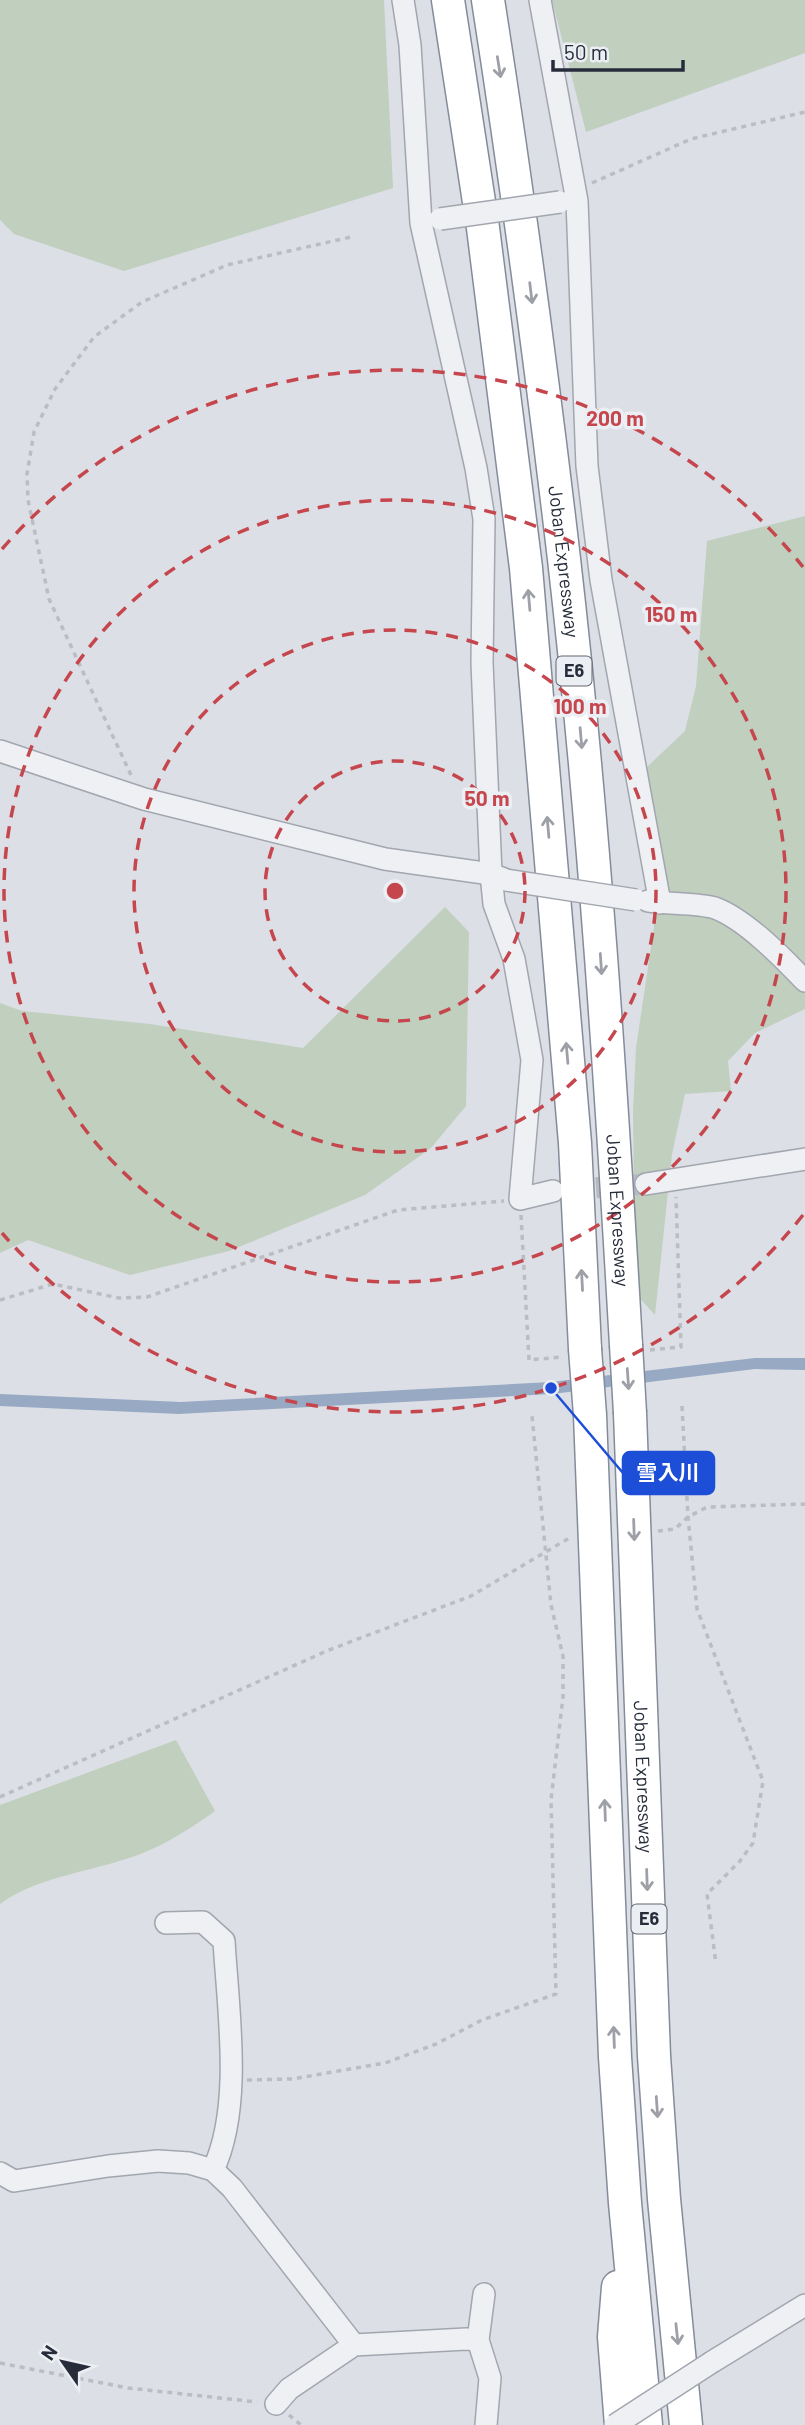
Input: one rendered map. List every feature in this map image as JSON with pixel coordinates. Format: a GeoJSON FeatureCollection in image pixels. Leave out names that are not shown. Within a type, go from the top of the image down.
{"type":"FeatureCollection","features":[{"type":"Feature","properties":{"kind":"highway","name":"Joban Expressway"},"geometry":{"type":"LineString","coordinates":[[448,0],[484,228],[526,568],[575,1143],[590,1415],[615,2057],[625,2203],[646,2425]]}},
{"type":"Feature","properties":{"kind":"highway","name":"Joban Expressway"},"geometry":{"type":"LineString","coordinates":[[488,0],[522,223],[564,562],[597,923],[615,1145],[630,1413],[653,2056],[686,2425]]}},
{"type":"Feature","properties":{"kind":"highway"},"geometry":{"type":"LineString","coordinates":[[621,2425],[614,2337],[625,2203]]}},
{"type":"Feature","properties":{"kind":"street"},"geometry":{"type":"LineString","coordinates":[[403,0],[431,221],[484,519],[482,663],[499,877],[494,904],[514,959],[532,1060],[520,1199],[553,1191]]}},
{"type":"Feature","properties":{"kind":"street"},"geometry":{"type":"LineString","coordinates":[[540,0],[571,198],[587,466],[601,580],[660,903]]}},
{"type":"Feature","properties":{"kind":"street"},"geometry":{"type":"LineString","coordinates":[[431,221],[571,198]]}},
{"type":"Feature","properties":{"kind":"street"},"geometry":{"type":"LineString","coordinates":[[0,751],[144,799],[385,859],[636,900],[714,908],[776,951],[805,981]]}},
{"type":"Feature","properties":{"kind":"street"},"geometry":{"type":"LineString","coordinates":[[646,1184],[805,1159]]}},
{"type":"Feature","properties":{"kind":"street"},"geometry":{"type":"LineString","coordinates":[[166,1923],[202,1922],[224,1941],[231,2080],[222,2151],[213,2170]]}},
{"type":"Feature","properties":{"kind":"street"},"geometry":{"type":"LineString","coordinates":[[0,2173],[14,2181],[158,2161],[190,2163],[213,2170],[232,2188],[354,2346]]}},
{"type":"Feature","properties":{"kind":"street"},"geometry":{"type":"LineString","coordinates":[[484,2294],[478,2340],[490,2378],[486,2425]]}},
{"type":"Feature","properties":{"kind":"street"},"geometry":{"type":"LineString","coordinates":[[615,2425],[805,2305]]}},
{"type":"Feature","properties":{"kind":"street"},"geometry":{"type":"LineString","coordinates":[[276,2404],[289,2389],[354,2346],[478,2340]]}},
{"type":"Feature","properties":{"kind":"path"},"geometry":{"type":"LineString","coordinates":[[571,198],[691,139],[805,112]]}},
{"type":"Feature","properties":{"kind":"path"},"geometry":{"type":"LineString","coordinates":[[144,799],[119,752],[49,599],[28,500],[27,474],[34,432],[55,389],[94,337],[142,302],[227,265],[351,237]]}},
{"type":"Feature","properties":{"kind":"path"},"geometry":{"type":"LineString","coordinates":[[0,1300],[53,1284],[118,1298],[146,1297],[398,1210],[520,1199]]}},
{"type":"Feature","properties":{"kind":"path"},"geometry":{"type":"LineString","coordinates":[[682,1406],[688,1517],[697,1609],[763,1781],[753,1843],[740,1861],[707,1894],[716,1964]]}},
{"type":"Feature","properties":{"kind":"path"},"geometry":{"type":"LineString","coordinates":[[231,2080],[292,2080],[385,2063],[436,2044],[482,2020],[556,1994],[551,1800],[563,1697],[563,1656],[551,1605],[532,1416]]}},
{"type":"Feature","properties":{"kind":"path"},"geometry":{"type":"LineString","coordinates":[[658,1531],[676,1529],[688,1517],[707,1507],[805,1503]]}},
{"type":"Feature","properties":{"kind":"path"},"geometry":{"type":"LineString","coordinates":[[0,1797],[329,1650],[471,1596],[571,1536]]}},
{"type":"Feature","properties":{"kind":"path"},"geometry":{"type":"LineString","coordinates":[[0,2363],[128,2388],[276,2404],[301,2425]]}},
{"type":"Feature","properties":{"kind":"green space"},"geometry":{"type":"Polygon","coordinates":[[[0,0],[384,0],[393,188],[124,271],[14,234],[0,220],[0,0]]]}},
{"type":"Feature","properties":{"kind":"green space"},"geometry":{"type":"Polygon","coordinates":[[[552,0],[805,0],[805,53],[586,132],[552,0]]]}},
{"type":"Feature","properties":{"kind":"green space"},"geometry":{"type":"Polygon","coordinates":[[[805,516],[805,1009],[755,1033],[728,1061],[731,1091],[685,1094],[672,1154],[655,1315],[635,1293],[633,1110],[636,1048],[654,927],[647,767],[685,731],[696,686],[707,541],[805,516]]]}},
{"type":"Feature","properties":{"kind":"green space"},"geometry":{"type":"Polygon","coordinates":[[[445,907],[469,932],[466,1106],[431,1148],[365,1195],[229,1251],[130,1275],[28,1240],[0,1253],[0,1003],[22,1011],[150,1024],[303,1048],[445,907]]]}},
{"type":"Feature","properties":{"kind":"green space"},"geometry":{"type":"Polygon","coordinates":[[[176,1740],[215,1811],[150,1850],[44,1882],[13,1895],[0,1904],[0,1805],[176,1740]]]}},
{"type":"Feature","properties":{"kind":"water"},"geometry":{"type":"Polygon","coordinates":[[[755,1358],[805,1358],[805,1370],[755,1369],[552,1394],[179,1414],[0,1406],[0,1394],[181,1402],[551,1382],[755,1358]]]}},
{"type":"Feature","properties":{"kind":"tunnel"},"geometry":{"type":"LineString","coordinates":[[565,1190],[646,1184]]}},
{"type":"Feature","properties":{"kind":"place","name":"雪入川"},"geometry":{"type":"Point","coordinates":[551,1388]}}]}
